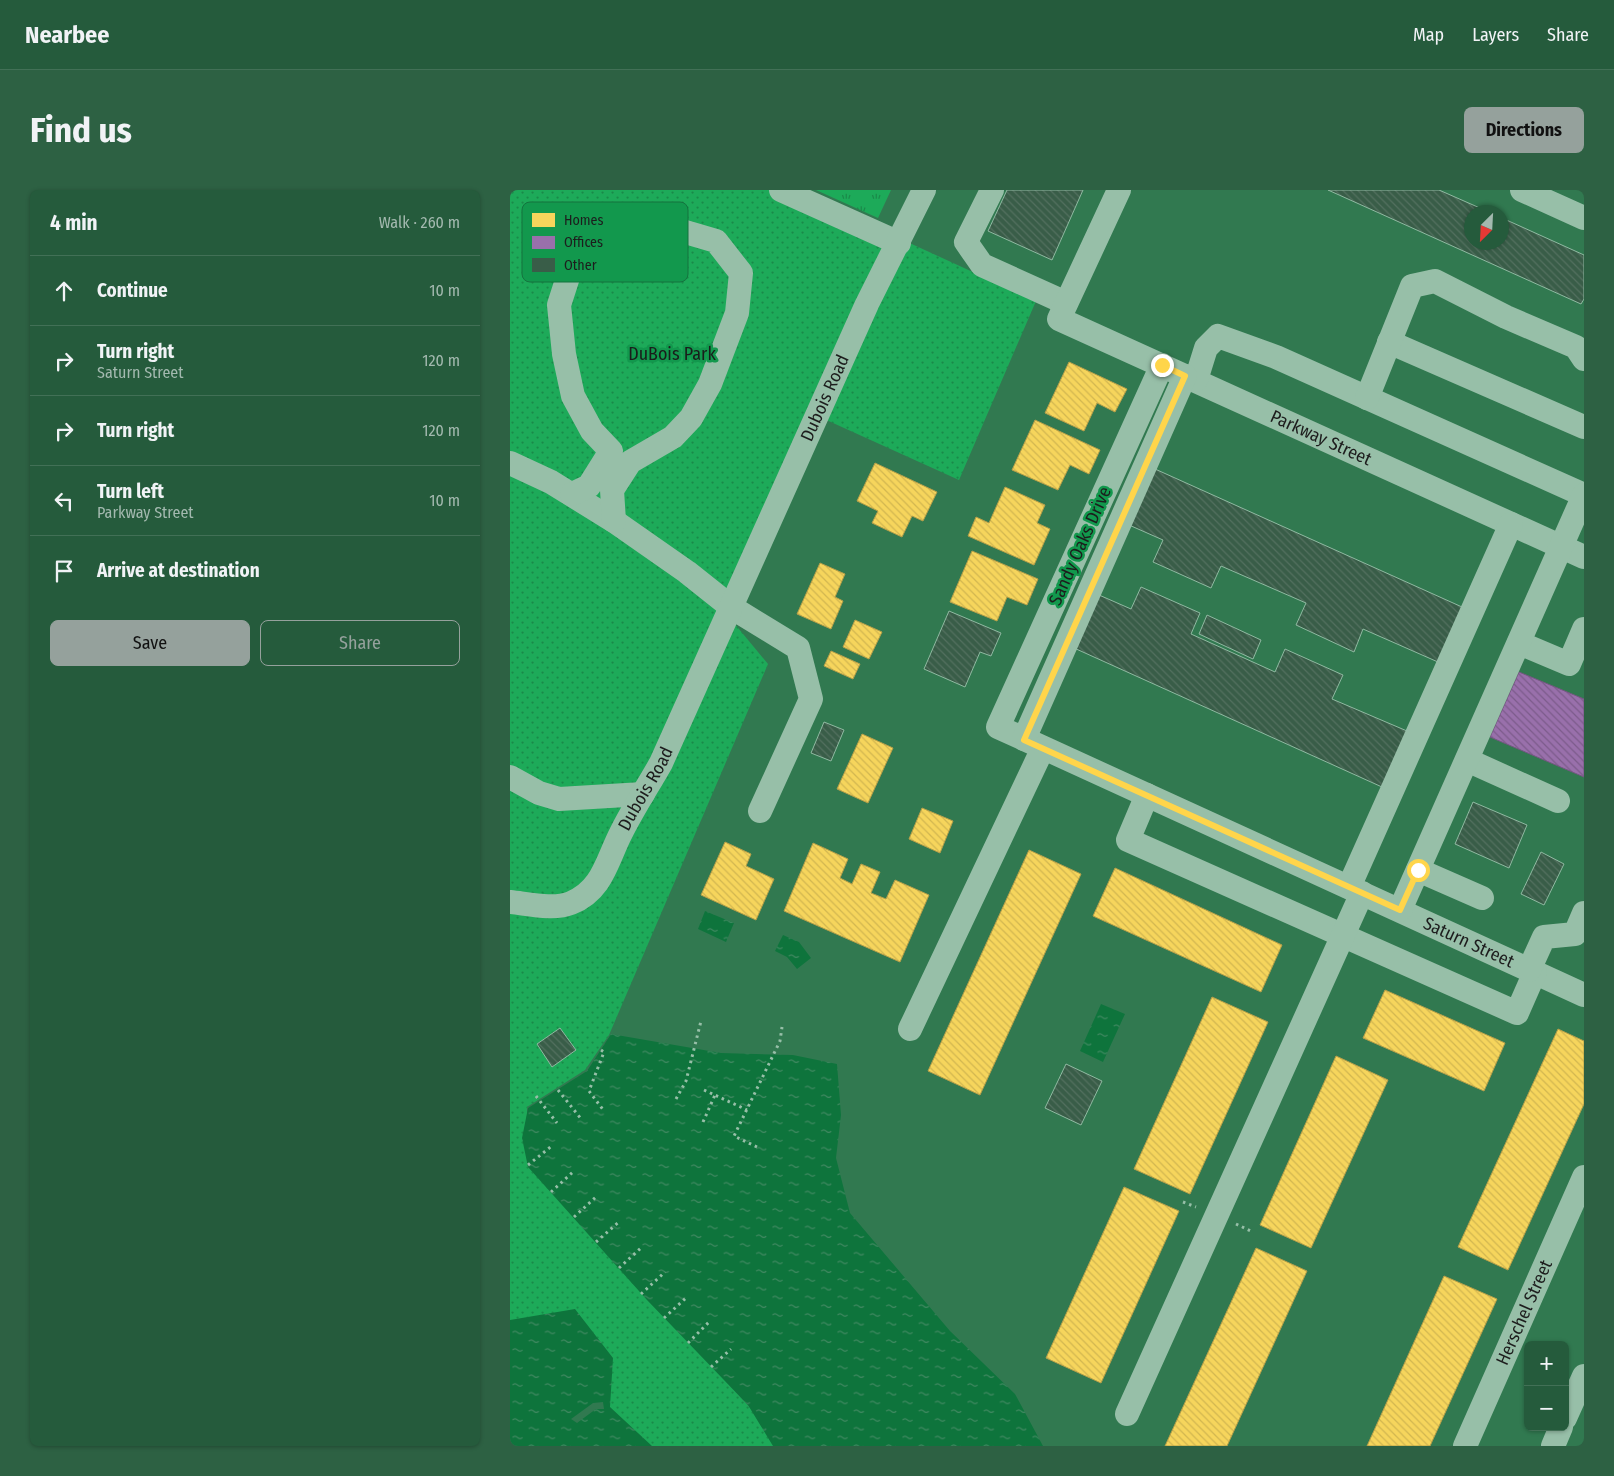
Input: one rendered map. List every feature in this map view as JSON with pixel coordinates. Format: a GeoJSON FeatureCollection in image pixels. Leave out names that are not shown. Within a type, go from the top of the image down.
{"type":"FeatureCollection","features":[{"type":"Feature","properties":{"kind":"street"},"geometry":{"type":"LineString","coordinates":[[781,190],[899,243]]}},
{"type":"Feature","properties":{"kind":"street","name":"Dubois Road"},"geometry":{"type":"LineString","coordinates":[[510,902],[555,906],[570,904],[586,895],[606,870],[620,834],[665,754],[721,634],[730,607],[867,304],[924,190]]}},
{"type":"Feature","properties":{"kind":"street","name":"Parkway Street"},"geometry":{"type":"LineString","coordinates":[[992,190],[966,242],[982,265],[1162,365],[1584,557]]}},
{"type":"Feature","properties":{"kind":"street"},"geometry":{"type":"LineString","coordinates":[[1063,311],[1120,190]]}},
{"type":"Feature","properties":{"kind":"street"},"geometry":{"type":"LineString","coordinates":[[1522,190],[1584,218]]}},
{"type":"Feature","properties":{"kind":"street"},"geometry":{"type":"LineString","coordinates":[[572,494],[589,486],[621,456],[673,437],[691,418],[710,384],[737,313],[741,273],[716,241],[688,233]]}},
{"type":"Feature","properties":{"kind":"street"},"geometry":{"type":"LineString","coordinates":[[1367,398],[1412,286],[1434,281],[1506,317],[1576,347],[1584,359]]}},
{"type":"Feature","properties":{"kind":"street"},"geometry":{"type":"LineString","coordinates":[[566,282],[559,304],[564,354],[573,396],[592,431],[621,456]]}},
{"type":"Feature","properties":{"kind":"street"},"geometry":{"type":"LineString","coordinates":[[910,1029],[1190,378],[1206,348],[1218,336],[1276,357],[1584,495],[1400,910]]}},
{"type":"Feature","properties":{"kind":"street"},"geometry":{"type":"LineString","coordinates":[[1389,342],[1584,427]]}},
{"type":"Feature","properties":{"kind":"street","name":"Sandy Oaks Drive"},"geometry":{"type":"LineString","coordinates":[[998,727],[1162,365]]}},
{"type":"Feature","properties":{"kind":"street"},"geometry":{"type":"LineString","coordinates":[[614,521],[612,490],[621,456]]}},
{"type":"Feature","properties":{"kind":"street"},"geometry":{"type":"LineString","coordinates":[[510,463],[572,494],[687,572],[730,607],[798,648],[811,699],[760,811]]}},
{"type":"Feature","properties":{"kind":"street"},"geometry":{"type":"LineString","coordinates":[[1127,1414],[1343,936],[1355,890],[1511,524]]}},
{"type":"Feature","properties":{"kind":"street"},"geometry":{"type":"LineString","coordinates":[[1519,643],[1569,664],[1584,629]]}},
{"type":"Feature","properties":{"kind":"street","name":"Saturn Street"},"geometry":{"type":"LineString","coordinates":[[998,727],[1584,995]]}},
{"type":"Feature","properties":{"kind":"street"},"geometry":{"type":"LineString","coordinates":[[1467,760],[1558,800]]}},
{"type":"Feature","properties":{"kind":"street"},"geometry":{"type":"LineString","coordinates":[[510,777],[539,793],[559,799],[643,794]]}},
{"type":"Feature","properties":{"kind":"street"},"geometry":{"type":"LineString","coordinates":[[1147,795],[1128,840],[1517,1013],[1544,937],[1575,934],[1584,913]]}},
{"type":"Feature","properties":{"kind":"street"},"geometry":{"type":"LineString","coordinates":[[1418,870],[1482,898]]}},
{"type":"Feature","properties":{"kind":"street","name":"Herschel Street"},"geometry":{"type":"LineString","coordinates":[[1465,1446],[1584,1178]]}},
{"type":"Feature","properties":{"kind":"street"},"geometry":{"type":"LineString","coordinates":[[1569,1409],[1584,1376]]}},
{"type":"Feature","properties":{"kind":"street"},"geometry":{"type":"LineString","coordinates":[[1553,1446],[1559,1431]]}},
{"type":"Feature","properties":{"kind":"path"},"geometry":{"type":"LineString","coordinates":[[676,1099],[686,1081],[701,1021]]}},
{"type":"Feature","properties":{"kind":"path"},"geometry":{"type":"LineString","coordinates":[[757,1147],[734,1136],[780,1041],[782,1027]]}},
{"type":"Feature","properties":{"kind":"path"},"geometry":{"type":"LineString","coordinates":[[601,1050],[604,1052],[589,1090],[604,1111]]}},
{"type":"Feature","properties":{"kind":"path"},"geometry":{"type":"LineString","coordinates":[[558,1090],[582,1120]]}},
{"type":"Feature","properties":{"kind":"path"},"geometry":{"type":"LineString","coordinates":[[704,1090],[746,1110]]}},
{"type":"Feature","properties":{"kind":"path"},"geometry":{"type":"LineString","coordinates":[[703,1122],[715,1095]]}},
{"type":"Feature","properties":{"kind":"path"},"geometry":{"type":"LineString","coordinates":[[536,1096],[557,1123]]}},
{"type":"Feature","properties":{"kind":"path"},"geometry":{"type":"LineString","coordinates":[[528,1165],[553,1145]]}},
{"type":"Feature","properties":{"kind":"path"},"geometry":{"type":"LineString","coordinates":[[550,1192],[574,1171]]}},
{"type":"Feature","properties":{"kind":"path"},"geometry":{"type":"LineString","coordinates":[[574,1217],[597,1196]]}},
{"type":"Feature","properties":{"kind":"path"},"geometry":{"type":"LineString","coordinates":[[596,1242],[620,1221]]}},
{"type":"Feature","properties":{"kind":"path"},"geometry":{"type":"LineString","coordinates":[[619,1268],[642,1246]]}},
{"type":"Feature","properties":{"kind":"path"},"geometry":{"type":"LineString","coordinates":[[641,1294],[665,1272]]}},
{"type":"Feature","properties":{"kind":"path"},"geometry":{"type":"LineString","coordinates":[[664,1318],[687,1297]]}},
{"type":"Feature","properties":{"kind":"path"},"geometry":{"type":"LineString","coordinates":[[688,1343],[710,1322]]}},
{"type":"Feature","properties":{"kind":"path"},"geometry":{"type":"LineString","coordinates":[[711,1367],[731,1349]]}},
{"type":"Feature","properties":{"kind":"green space","name":"DuBois Park"},"geometry":{"type":"Polygon","coordinates":[[[510,190],[794,190],[1036,301],[959,480],[822,418],[734,623],[768,664],[609,1035],[585,1070],[527,1107],[527,1163],[785,1446],[649,1446],[510,1370],[510,190]]]}},
{"type":"Feature","properties":{"kind":"green space"},"geometry":{"type":"Polygon","coordinates":[[[816,190],[891,190],[878,218],[816,190]]]}},
{"type":"Feature","properties":{"kind":"water"},"geometry":{"type":"Polygon","coordinates":[[[705,911],[734,923],[726,942],[698,929],[705,911]]]}},
{"type":"Feature","properties":{"kind":"water"},"geometry":{"type":"Polygon","coordinates":[[[783,935],[799,942],[811,958],[797,969],[787,957],[775,951],[783,935]]]}},
{"type":"Feature","properties":{"kind":"water"},"geometry":{"type":"Polygon","coordinates":[[[1101,1004],[1125,1014],[1103,1062],[1080,1051],[1101,1004]]]}},
{"type":"Feature","properties":{"kind":"water"},"geometry":{"type":"Polygon","coordinates":[[[611,1034],[721,1053],[793,1055],[837,1064],[841,1115],[836,1158],[850,1213],[950,1331],[1015,1394],[1043,1446],[773,1446],[748,1405],[647,1300],[528,1167],[522,1138],[528,1108],[587,1071],[611,1034]]]}},
{"type":"Feature","properties":{"kind":"water"},"geometry":{"type":"Polygon","coordinates":[[[575,1309],[613,1358],[610,1407],[652,1446],[510,1446],[510,1320],[575,1309]]]}},
{"type":"Feature","properties":{"kind":"pier"},"geometry":{"type":"Polygon","coordinates":[[[603,1402],[604,1409],[596,1409],[577,1423],[571,1419],[593,1403],[603,1402]]]}},
{"type":"Feature","properties":{"kind":"building: Homes"},"geometry":{"type":"Polygon","coordinates":[[[1069,362],[1127,389],[1115,412],[1097,403],[1084,431],[1045,413],[1069,362]]]}},
{"type":"Feature","properties":{"kind":"building: Homes"},"geometry":{"type":"Polygon","coordinates":[[[1035,420],[1100,450],[1089,474],[1070,465],[1058,490],[1012,470],[1035,420]]]}},
{"type":"Feature","properties":{"kind":"building: Homes"},"geometry":{"type":"Polygon","coordinates":[[[875,463],[937,492],[923,521],[912,516],[902,537],[872,523],[878,511],[857,501],[875,463]]]}},
{"type":"Feature","properties":{"kind":"building: Homes"},"geometry":{"type":"Polygon","coordinates":[[[1005,487],[1045,505],[1037,523],[1050,529],[1034,565],[968,536],[976,517],[989,523],[1005,487]]]}},
{"type":"Feature","properties":{"kind":"building: Homes"},"geometry":{"type":"Polygon","coordinates":[[[972,551],[1038,579],[1027,605],[1007,597],[997,621],[950,602],[972,551]]]}},
{"type":"Feature","properties":{"kind":"building: Homes"},"geometry":{"type":"Polygon","coordinates":[[[820,563],[845,574],[835,597],[843,601],[831,629],[797,614],[820,563]]]}},
{"type":"Feature","properties":{"kind":"building: Homes"},"geometry":{"type":"Polygon","coordinates":[[[855,620],[882,632],[869,659],[843,647],[855,620]]]}},
{"type":"Feature","properties":{"kind":"building: Homes"},"geometry":{"type":"Polygon","coordinates":[[[831,651],[860,664],[853,679],[824,666],[831,651]]]}},
{"type":"Feature","properties":{"kind":"building: Homes"},"geometry":{"type":"Polygon","coordinates":[[[862,734],[893,748],[868,803],[837,789],[862,734]]]}},
{"type":"Feature","properties":{"kind":"building: Homes"},"geometry":{"type":"Polygon","coordinates":[[[922,808],[953,821],[940,853],[909,839],[922,808]]]}},
{"type":"Feature","properties":{"kind":"building: Homes"},"geometry":{"type":"Polygon","coordinates":[[[725,842],[751,854],[746,866],[774,879],[756,920],[701,895],[725,842]]]}},
{"type":"Feature","properties":{"kind":"building: Homes"},"geometry":{"type":"Polygon","coordinates":[[[813,843],[848,859],[840,878],[852,884],[861,864],[880,872],[871,893],[886,899],[895,880],[929,895],[900,962],[784,911],[813,843]]]}},
{"type":"Feature","properties":{"kind":"building: Homes"},"geometry":{"type":"Polygon","coordinates":[[[1029,850],[1081,874],[980,1095],[928,1071],[1029,850]]]}},
{"type":"Feature","properties":{"kind":"building: Homes"},"geometry":{"type":"Polygon","coordinates":[[[1115,868],[1282,945],[1261,992],[1093,916],[1115,868]]]}},
{"type":"Feature","properties":{"kind":"building: Homes"},"geometry":{"type":"Polygon","coordinates":[[[1385,990],[1505,1043],[1484,1091],[1363,1038],[1385,990]]]}},
{"type":"Feature","properties":{"kind":"building: Homes"},"geometry":{"type":"Polygon","coordinates":[[[1212,997],[1268,1022],[1190,1194],[1134,1169],[1212,997]]]}},
{"type":"Feature","properties":{"kind":"building: Homes"},"geometry":{"type":"Polygon","coordinates":[[[1558,1029],[1584,1041],[1584,1104],[1508,1270],[1458,1247],[1558,1029]]]}},
{"type":"Feature","properties":{"kind":"building: Homes"},"geometry":{"type":"Polygon","coordinates":[[[1336,1056],[1388,1080],[1311,1248],[1260,1225],[1336,1056]]]}},
{"type":"Feature","properties":{"kind":"building: Homes"},"geometry":{"type":"Polygon","coordinates":[[[1124,1187],[1179,1211],[1101,1383],[1046,1358],[1124,1187]]]}},
{"type":"Feature","properties":{"kind":"building: Homes"},"geometry":{"type":"Polygon","coordinates":[[[1256,1248],[1307,1271],[1227,1446],[1165,1446],[1256,1248]]]}},
{"type":"Feature","properties":{"kind":"building: Homes"},"geometry":{"type":"Polygon","coordinates":[[[1444,1276],[1497,1299],[1430,1446],[1367,1446],[1444,1276]]]}},
{"type":"Feature","properties":{"kind":"building: Offices"},"geometry":{"type":"Polygon","coordinates":[[[1519,672],[1584,699],[1584,777],[1490,737],[1519,672]]]}},
{"type":"Feature","properties":{"kind":"building: Other"},"geometry":{"type":"Polygon","coordinates":[[[1007,190],[1083,190],[1052,260],[988,231],[1007,190]]]}},
{"type":"Feature","properties":{"kind":"building: Other"},"geometry":{"type":"Polygon","coordinates":[[[1328,190],[1439,190],[1473,205],[1464,205],[1464,250],[1509,250],[1509,221],[1584,255],[1584,299],[1581,304],[1328,190]]]}},
{"type":"Feature","properties":{"kind":"building: Other"},"geometry":{"type":"Polygon","coordinates":[[[1155,469],[1462,607],[1438,662],[1363,629],[1354,652],[1296,625],[1306,603],[1221,566],[1211,588],[1153,562],[1163,540],[1129,525],[1155,469]]]}},
{"type":"Feature","properties":{"kind":"building: Other"},"geometry":{"type":"Polygon","coordinates":[[[1141,587],[1200,613],[1191,634],[1275,672],[1285,649],[1343,675],[1332,699],[1407,731],[1382,787],[1074,648],[1099,595],[1131,609],[1141,587]]]}},
{"type":"Feature","properties":{"kind":"building: Other"},"geometry":{"type":"Polygon","coordinates":[[[949,611],[1001,633],[991,656],[980,652],[965,687],[924,669],[949,611]]]}},
{"type":"Feature","properties":{"kind":"building: Other"},"geometry":{"type":"Polygon","coordinates":[[[1207,615],[1261,640],[1253,659],[1199,634],[1207,615]]]}},
{"type":"Feature","properties":{"kind":"building: Other"},"geometry":{"type":"Polygon","coordinates":[[[824,722],[844,730],[831,761],[811,753],[824,722]]]}},
{"type":"Feature","properties":{"kind":"building: Other"},"geometry":{"type":"Polygon","coordinates":[[[1473,802],[1527,825],[1509,868],[1455,844],[1473,802]]]}},
{"type":"Feature","properties":{"kind":"building: Other"},"geometry":{"type":"Polygon","coordinates":[[[1541,852],[1564,864],[1544,905],[1521,894],[1541,852]]]}},
{"type":"Feature","properties":{"kind":"building: Other"},"geometry":{"type":"Polygon","coordinates":[[[560,1028],[576,1050],[552,1067],[537,1044],[560,1028]]]}},
{"type":"Feature","properties":{"kind":"building: Other"},"geometry":{"type":"Polygon","coordinates":[[[1066,1064],[1102,1081],[1081,1125],[1045,1108],[1066,1064]]]}},
{"type":"Feature","properties":{"kind":"route"},"geometry":{"type":"LineString","coordinates":[[1162,365],[1185,376],[1024,740],[1400,910],[1418,870]]}}]}
